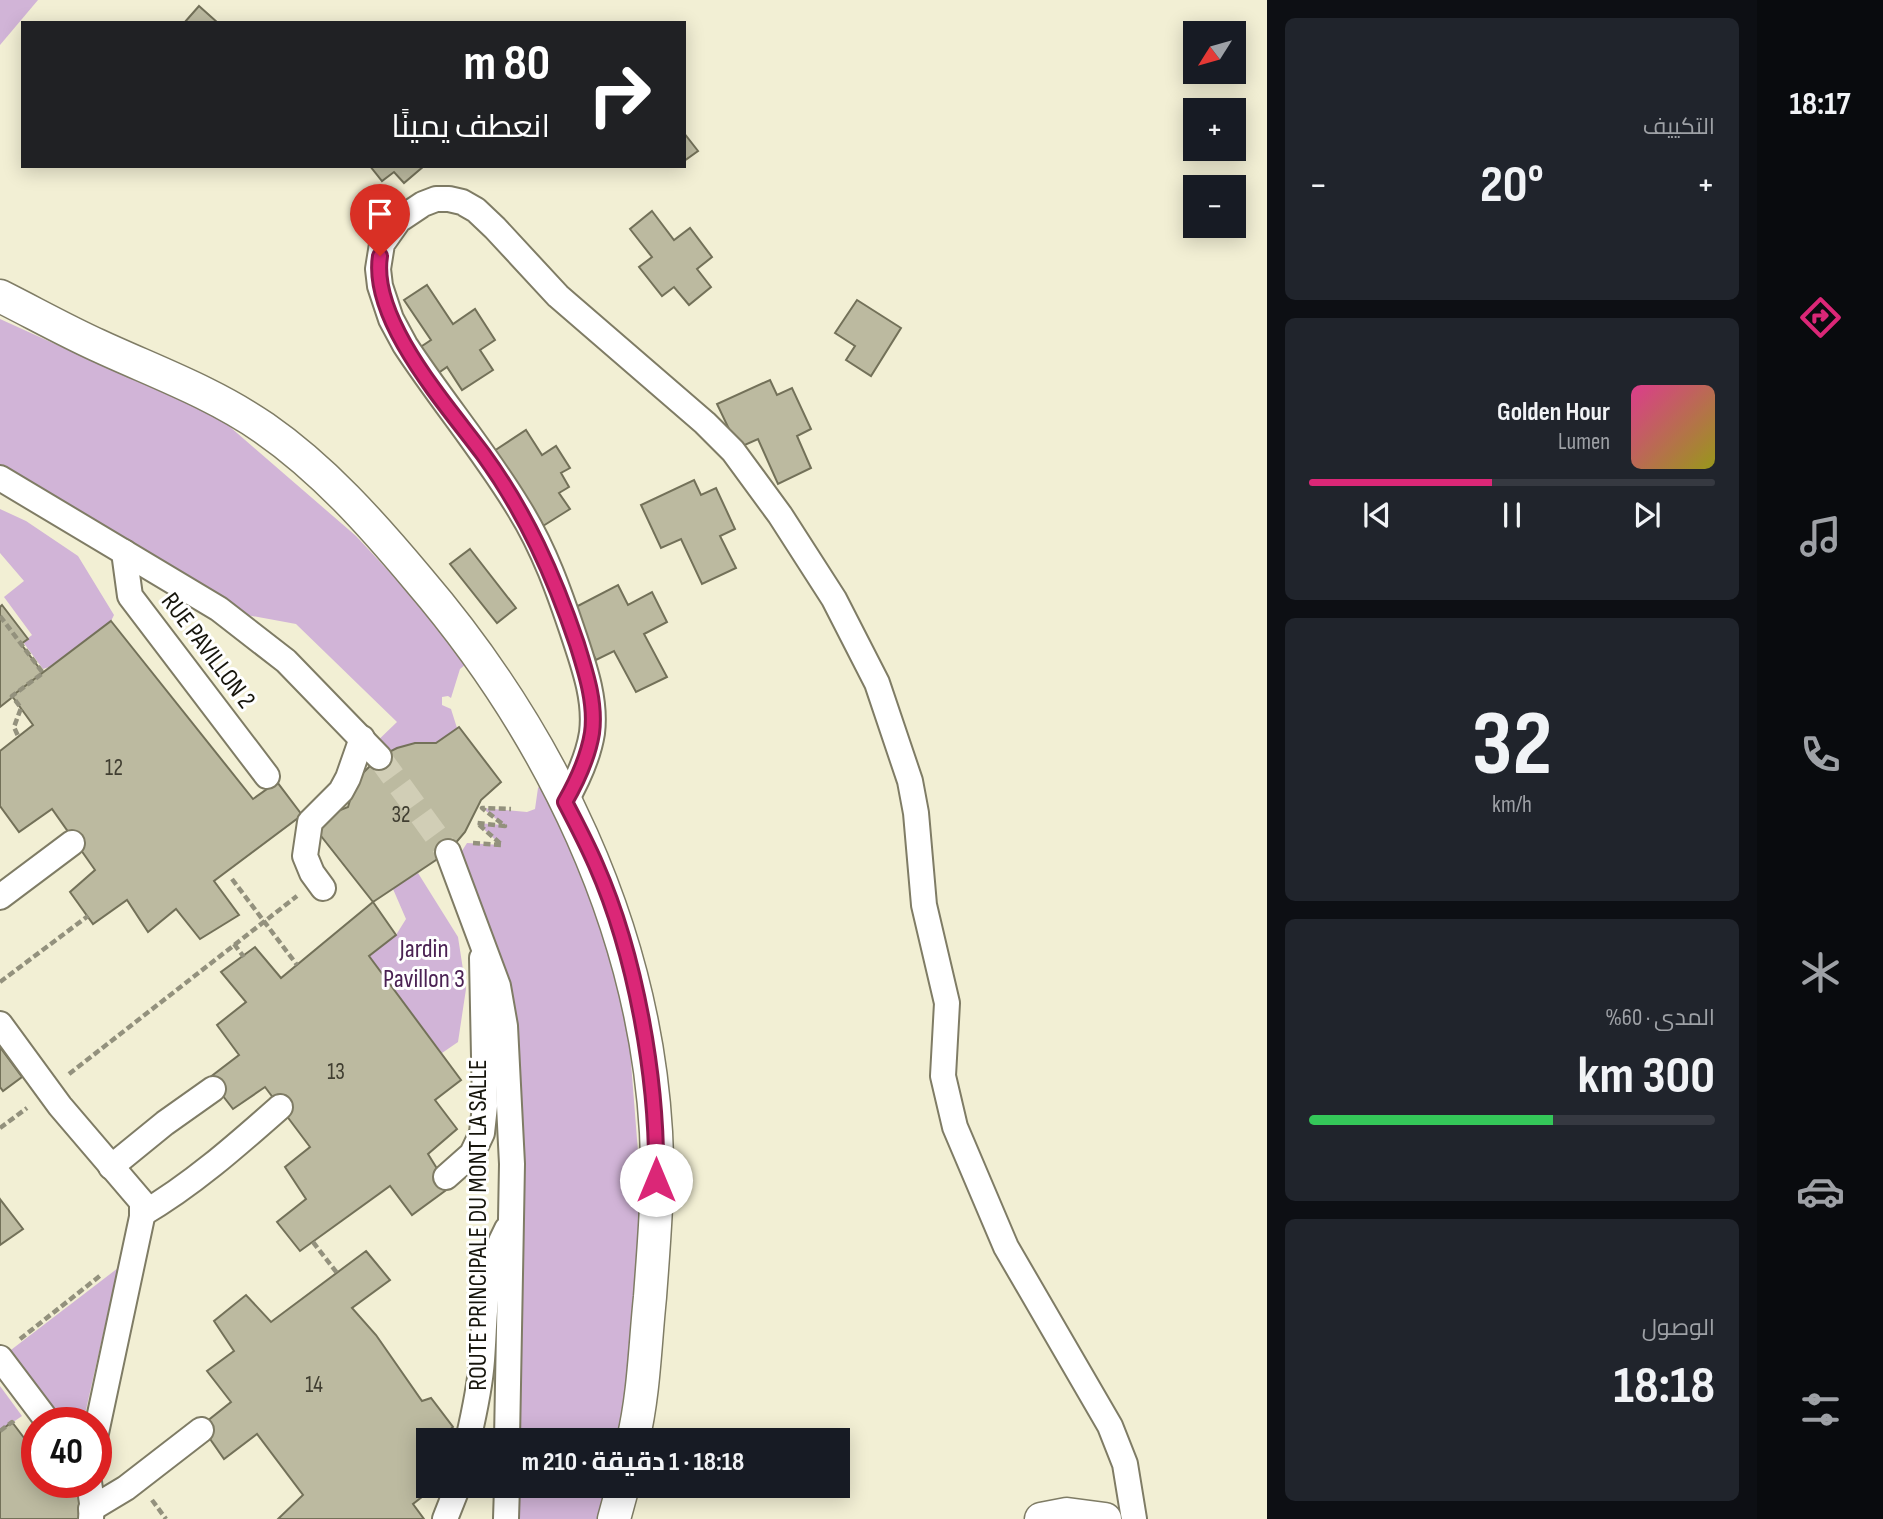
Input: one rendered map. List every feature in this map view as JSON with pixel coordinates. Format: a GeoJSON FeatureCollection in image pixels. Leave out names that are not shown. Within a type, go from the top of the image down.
{"type":"FeatureCollection","features":[{"type":"Feature","properties":{"kind":"street"},"geometry":{"type":"LineString","coordinates":[[565,802],[586,757],[593,718],[584,666],[556,583],[519,509],[405,345],[391,319],[380,286],[380,256],[382,244],[389,232],[399,220],[436,199],[449,199],[476,210],[558,296],[705,423],[733,451],[780,515],[834,599],[877,683],[910,781],[916,813],[924,905],[947,1003],[943,1076],[954,1127],[1006,1247],[1110,1426],[1125,1464],[1134,1519]]}},
{"type":"Feature","properties":{"kind":"street"},"geometry":{"type":"LineString","coordinates":[[0,296],[236,410],[267,430],[328,480],[391,546],[448,613],[484,660],[528,729],[595,864],[620,936],[640,1016],[653,1104],[657,1157],[656,1228],[642,1386],[635,1428]]}},
{"type":"Feature","properties":{"kind":"street"},"geometry":{"type":"LineString","coordinates":[[0,478],[219,608],[280,656],[379,757]]}},
{"type":"Feature","properties":{"kind":"street","name":"RUE PAVILLON 2"},"geometry":{"type":"LineString","coordinates":[[124,552],[130,596],[267,776]]}},
{"type":"Feature","properties":{"kind":"street"},"geometry":{"type":"LineString","coordinates":[[320,884],[305,856],[310,822],[341,791],[362,737]]}},
{"type":"Feature","properties":{"kind":"street"},"geometry":{"type":"LineString","coordinates":[[0,897],[72,843]]}},
{"type":"Feature","properties":{"kind":"street","name":"ROUTE PRINCIPALE DU MONT LA SALLE"},"geometry":{"type":"LineString","coordinates":[[450,859],[499,986],[505,1026],[512,1164],[507,1428]]}},
{"type":"Feature","properties":{"kind":"street"},"geometry":{"type":"LineString","coordinates":[[446,1177],[472,1154],[482,1133],[485,1106],[482,940]]}},
{"type":"Feature","properties":{"kind":"street"},"geometry":{"type":"LineString","coordinates":[[0,1024],[48,1091],[142,1202],[142,1214],[101,1407]]}},
{"type":"Feature","properties":{"kind":"street"},"geometry":{"type":"LineString","coordinates":[[111,1167],[165,1123],[213,1089]]}},
{"type":"Feature","properties":{"kind":"street"},"geometry":{"type":"LineString","coordinates":[[142,1214],[231,1150],[280,1107]]}},
{"type":"Feature","properties":{"kind":"street"},"geometry":{"type":"LineString","coordinates":[[470,1428],[482,1362],[484,1304],[493,1256],[511,1221]]}},
{"type":"Feature","properties":{"kind":"street"},"geometry":{"type":"LineString","coordinates":[[5,1352],[39,1407]]}},
{"type":"Feature","properties":{"kind":"street"},"geometry":{"type":"LineString","coordinates":[[91,1514],[201,1430]]}},
{"type":"Feature","properties":{"kind":"street"},"geometry":{"type":"LineString","coordinates":[[112,1481],[129,1485]]}},
{"type":"Feature","properties":{"kind":"street"},"geometry":{"type":"LineString","coordinates":[[445,1519],[453,1498]]}},
{"type":"Feature","properties":{"kind":"street"},"geometry":{"type":"LineString","coordinates":[[506,1519],[507,1498]]}},
{"type":"Feature","properties":{"kind":"street"},"geometry":{"type":"LineString","coordinates":[[614,1519],[620,1498]]}},
{"type":"Feature","properties":{"kind":"street"},"geometry":{"type":"LineString","coordinates":[[1041,1519],[1067,1514],[1105,1519]]}},
{"type":"Feature","properties":{"kind":"path"},"geometry":{"type":"LineString","coordinates":[[0,616],[43,673],[12,696],[21,708],[14,727],[18,736]]}},
{"type":"Feature","properties":{"kind":"path"},"geometry":{"type":"LineString","coordinates":[[450,859],[467,843],[502,845],[477,823],[505,826],[482,808],[511,810]]}},
{"type":"Feature","properties":{"kind":"path"},"geometry":{"type":"LineString","coordinates":[[232,879],[297,965]]}},
{"type":"Feature","properties":{"kind":"path"},"geometry":{"type":"LineString","coordinates":[[48,1091],[263,921],[320,884]]}},
{"type":"Feature","properties":{"kind":"path"},"geometry":{"type":"LineString","coordinates":[[0,982],[88,916]]}},
{"type":"Feature","properties":{"kind":"path"},"geometry":{"type":"LineString","coordinates":[[234,944],[244,957]]}},
{"type":"Feature","properties":{"kind":"path"},"geometry":{"type":"LineString","coordinates":[[0,1128],[28,1107]]}},
{"type":"Feature","properties":{"kind":"path"},"geometry":{"type":"LineString","coordinates":[[313,1242],[337,1273]]}},
{"type":"Feature","properties":{"kind":"path"},"geometry":{"type":"LineString","coordinates":[[5,1352],[134,1248]]}},
{"type":"Feature","properties":{"kind":"green space"},"geometry":{"type":"Polygon","coordinates":[[[0,0],[38,0],[0,45],[0,0]]]}},
{"type":"Feature","properties":{"kind":"green space"},"geometry":{"type":"Polygon","coordinates":[[[0,319],[108,368],[175,391],[222,420],[356,536],[424,609],[466,664],[460,669],[451,698],[442,697],[442,705],[451,709],[457,728],[436,743],[415,743],[379,757],[370,748],[397,722],[296,624],[219,610],[0,487],[0,319]]]}},
{"type":"Feature","properties":{"kind":"green space"},"geometry":{"type":"Polygon","coordinates":[[[0,509],[26,521],[78,556],[114,615],[111,621],[43,669],[23,642],[32,635],[4,597],[24,581],[0,553],[0,509]]]}},
{"type":"Feature","properties":{"kind":"green space"},"geometry":{"type":"Polygon","coordinates":[[[540,785],[564,827],[603,920],[627,1012],[641,1190],[640,1300],[623,1428],[520,1428],[519,1103],[453,865],[467,843],[501,845],[477,823],[504,825],[482,808],[527,812],[535,809],[540,785]]]}},
{"type":"Feature","properties":{"kind":"green space","name":"Jardin Pavillon 3"},"geometry":{"type":"Polygon","coordinates":[[[418,873],[458,937],[466,989],[458,1042],[442,1053],[369,956],[396,935],[406,919],[393,889],[418,873]]]}},
{"type":"Feature","properties":{"kind":"green space"},"geometry":{"type":"Polygon","coordinates":[[[118,1268],[87,1407],[49,1407],[7,1353],[118,1268]]]}},
{"type":"Feature","properties":{"kind":"green space"},"geometry":{"type":"Polygon","coordinates":[[[0,1386],[21,1417],[0,1431],[0,1386]]]}},
{"type":"Feature","properties":{"kind":"green space"},"geometry":{"type":"Polygon","coordinates":[[[520,1498],[606,1498],[600,1519],[520,1519],[520,1498]]]}},
{"type":"Feature","properties":{"kind":"building"},"geometry":{"type":"Polygon","coordinates":[[[199,6],[216,21],[186,21],[199,6]]]}},
{"type":"Feature","properties":{"kind":"building"},"geometry":{"type":"Polygon","coordinates":[[[686,136],[698,151],[686,160],[686,136]]]}},
{"type":"Feature","properties":{"kind":"building"},"geometry":{"type":"Polygon","coordinates":[[[372,168],[422,168],[404,183],[394,172],[382,181],[372,168]]]}},
{"type":"Feature","properties":{"kind":"building"},"geometry":{"type":"Polygon","coordinates":[[[652,211],[674,240],[690,228],[712,257],[697,269],[711,287],[689,305],[674,287],[662,296],[639,267],[652,257],[630,229],[652,211]]]}},
{"type":"Feature","properties":{"kind":"building"},"geometry":{"type":"Polygon","coordinates":[[[427,285],[453,324],[475,309],[495,340],[480,350],[493,370],[462,390],[447,367],[434,376],[416,350],[431,340],[404,300],[427,285]]]}},
{"type":"Feature","properties":{"kind":"building"},"geometry":{"type":"Polygon","coordinates":[[[857,300],[901,328],[871,376],[846,360],[855,346],[835,333],[857,300]]]}},
{"type":"Feature","properties":{"kind":"building"},"geometry":{"type":"Polygon","coordinates":[[[770,380],[777,395],[792,388],[811,429],[797,436],[811,468],[778,484],[758,439],[738,448],[717,404],[770,380]]]}},
{"type":"Feature","properties":{"kind":"building"},"geometry":{"type":"Polygon","coordinates":[[[526,430],[542,455],[556,446],[570,468],[561,473],[569,487],[559,493],[570,509],[543,526],[494,451],[526,430]]]}},
{"type":"Feature","properties":{"kind":"building"},"geometry":{"type":"Polygon","coordinates":[[[694,480],[701,495],[716,488],[735,529],[720,536],[736,568],[702,584],[681,539],[661,548],[641,505],[694,480]]]}},
{"type":"Feature","properties":{"kind":"building"},"geometry":{"type":"Polygon","coordinates":[[[470,549],[516,608],[497,623],[450,564],[470,549]]]}},
{"type":"Feature","properties":{"kind":"building"},"geometry":{"type":"Polygon","coordinates":[[[618,585],[628,605],[652,592],[667,622],[644,634],[667,677],[636,692],[614,651],[596,660],[570,610],[618,585]]]}},
{"type":"Feature","properties":{"kind":"building"},"geometry":{"type":"Polygon","coordinates":[[[2,605],[28,639],[21,644],[43,673],[0,707],[0,607],[2,605]]]}},
{"type":"Feature","properties":{"kind":"building"},"geometry":{"type":"Polygon","coordinates":[[[111,621],[253,799],[277,782],[302,815],[214,881],[239,915],[200,939],[176,909],[148,932],[127,900],[93,924],[70,892],[95,870],[52,809],[19,832],[0,806],[0,751],[33,725],[12,696],[111,621]]]}},
{"type":"Feature","properties":{"kind":"building"},"geometry":{"type":"Polygon","coordinates":[[[459,727],[501,782],[481,800],[465,832],[448,852],[373,902],[310,822],[348,807],[356,780],[379,757],[415,743],[436,743],[459,727]]]}},
{"type":"Feature","properties":{"kind":"building"},"geometry":{"type":"Polygon","coordinates":[[[373,902],[396,935],[369,956],[461,1080],[435,1100],[457,1129],[428,1154],[449,1188],[412,1215],[390,1186],[300,1251],[277,1222],[306,1199],[285,1167],[310,1147],[265,1087],[233,1109],[209,1078],[239,1055],[217,1025],[246,1002],[221,972],[255,947],[281,978],[373,902]]]}},
{"type":"Feature","properties":{"kind":"building"},"geometry":{"type":"Polygon","coordinates":[[[0,1047],[22,1077],[3,1091],[0,1087],[0,1047]]]}},
{"type":"Feature","properties":{"kind":"building"},"geometry":{"type":"Polygon","coordinates":[[[0,1199],[23,1229],[0,1245],[0,1199]]]}},
{"type":"Feature","properties":{"kind":"building"},"geometry":{"type":"Polygon","coordinates":[[[366,1251],[390,1280],[352,1308],[376,1335],[422,1401],[431,1398],[453,1427],[416,1428],[416,1498],[421,1498],[413,1504],[424,1519],[278,1519],[303,1495],[257,1434],[224,1459],[201,1426],[231,1402],[207,1371],[234,1351],[214,1321],[246,1295],[271,1322],[366,1251]]]}},
{"type":"Feature","properties":{"kind":"building"},"geometry":{"type":"Polygon","coordinates":[[[12,1422],[21,1434],[21,1498],[87,1498],[85,1519],[0,1519],[0,1431],[12,1422]]]}},
{"type":"Feature","properties":{"kind":"tunnel"},"geometry":{"type":"LineString","coordinates":[[379,757],[448,852]]}},
{"type":"Feature","properties":{"kind":"route"},"geometry":{"type":"LineString","coordinates":[[380,256],[380,286],[391,319],[431,384],[493,468],[519,509],[556,583],[584,666],[591,698],[592,733],[586,757],[565,802],[600,875],[632,980],[653,1104],[656,1180]]}}]}
